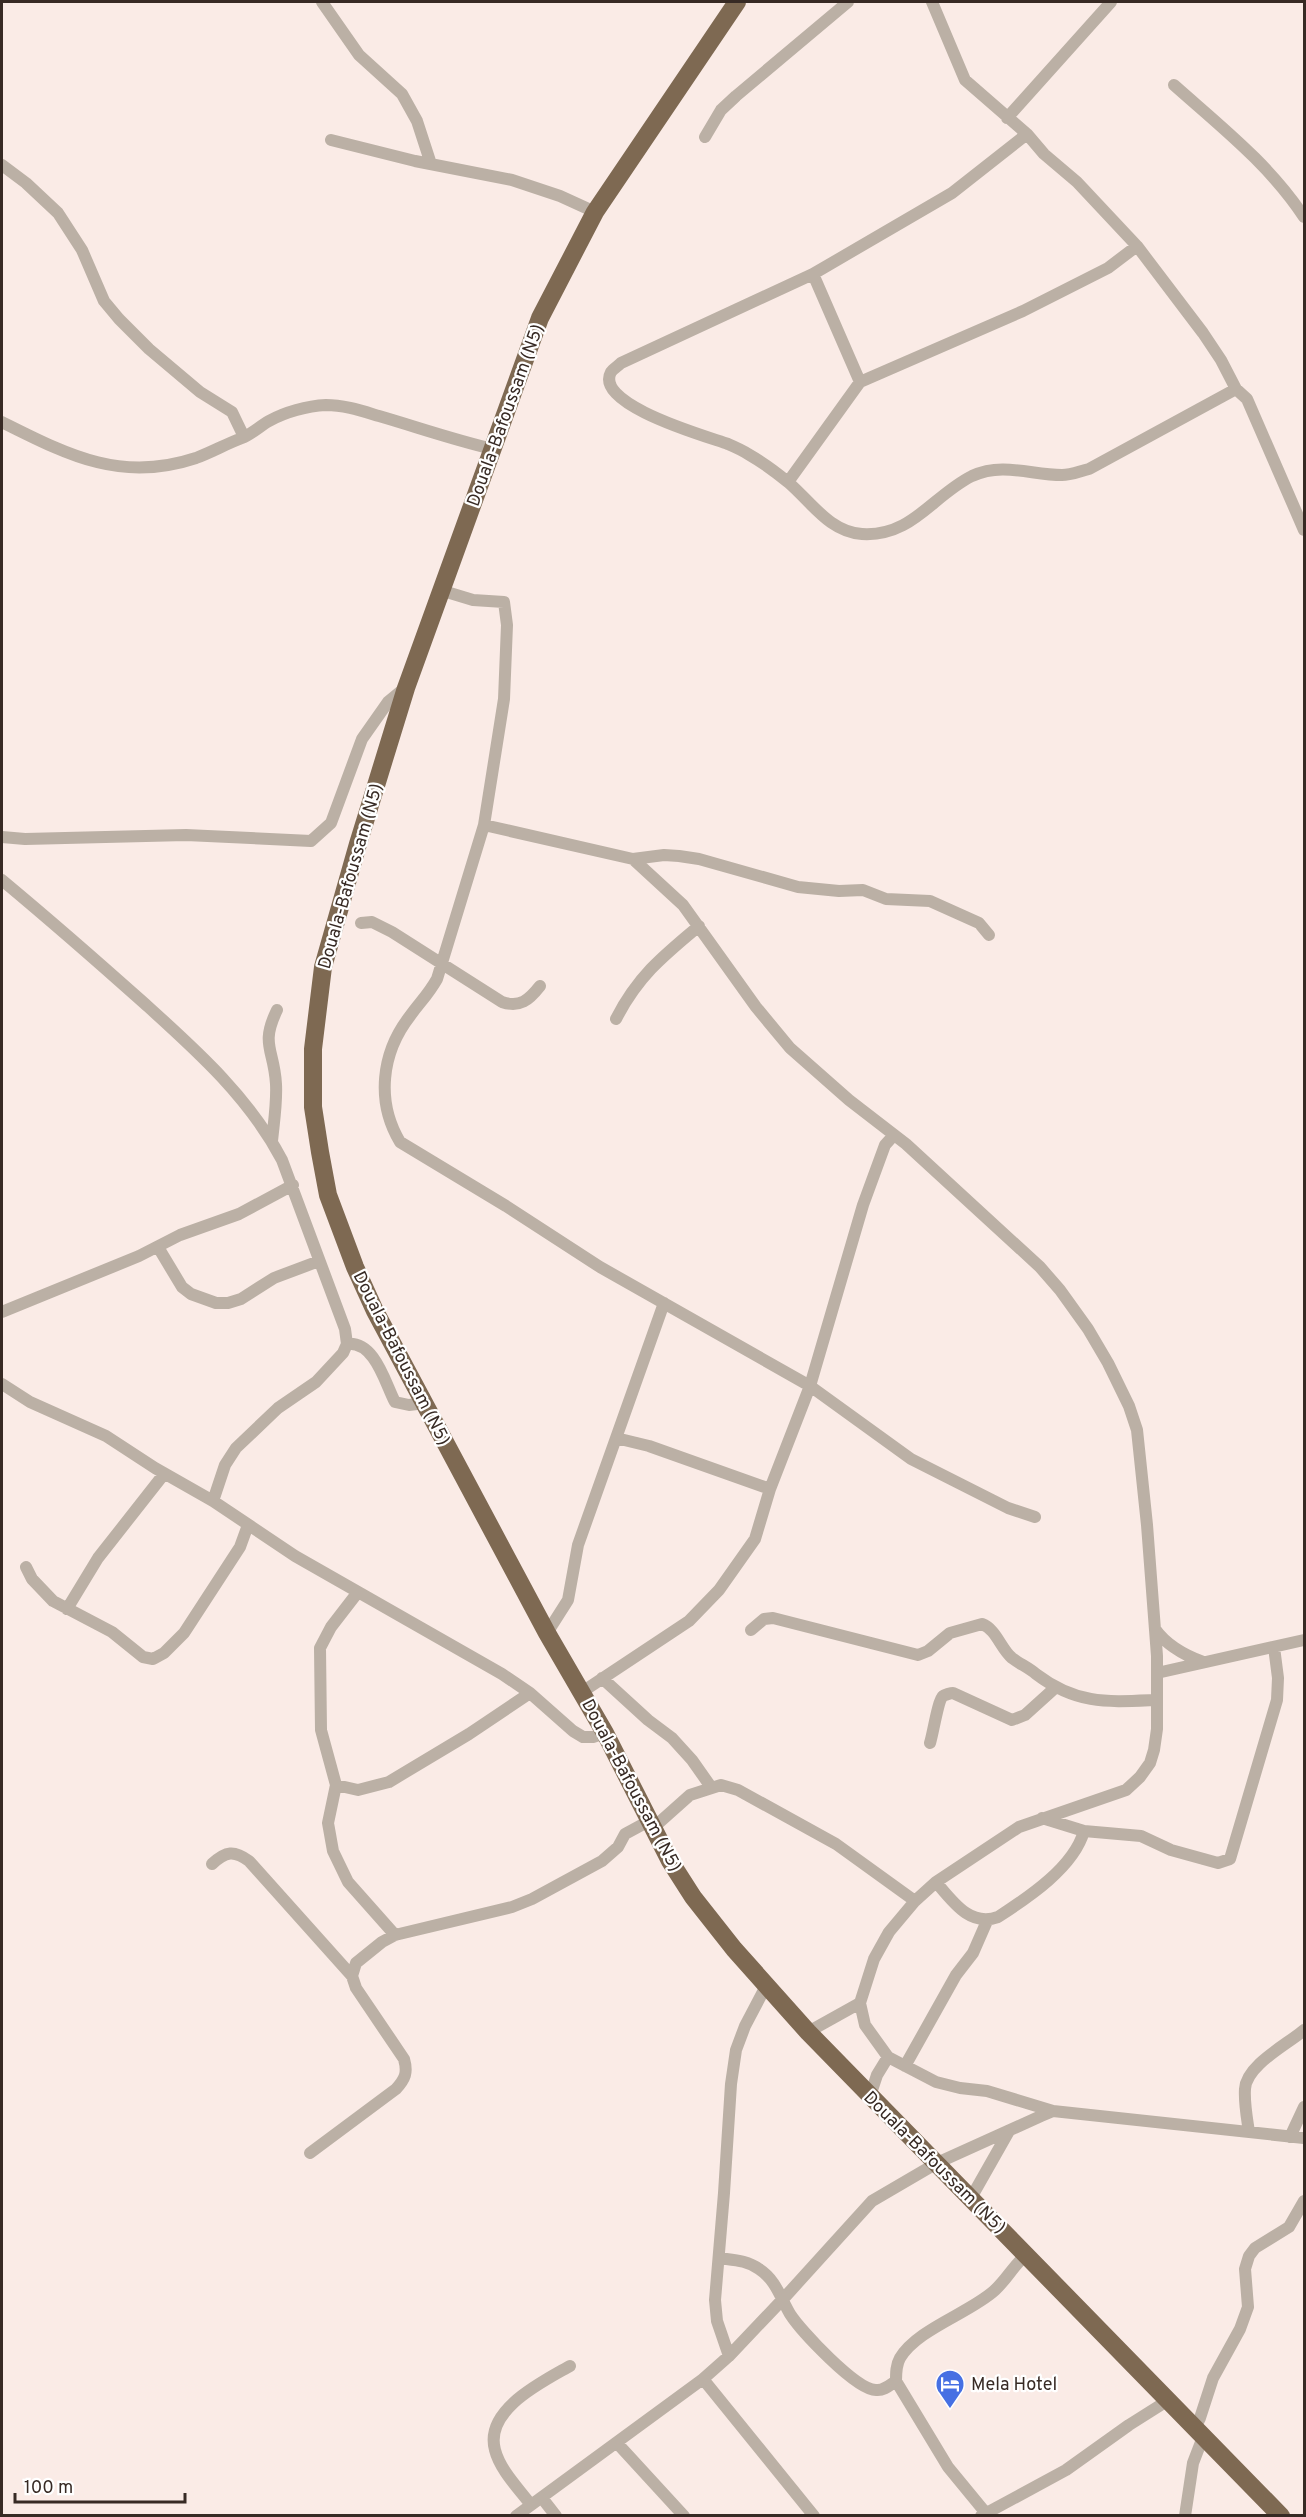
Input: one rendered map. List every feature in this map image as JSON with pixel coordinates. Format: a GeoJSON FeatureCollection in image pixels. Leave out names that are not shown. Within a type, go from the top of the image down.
{"type":"FeatureCollection","features":[{"type":"Feature","properties":{"kind":"highway","name":"Douala-Bafoussam (N5)"},"geometry":{"type":"LineString","coordinates":[[738,2],[595,212],[540,318],[406,688],[357,844],[323,967],[312,1049],[313,1107],[328,1195],[355,1267],[375,1311],[548,1633],[605,1733],[670,1862],[693,1898],[734,1950],[808,2032],[1281,2516]]}},
{"type":"Feature","properties":{"kind":"street"},"geometry":{"type":"LineString","coordinates":[[322,2],[359,56],[402,94],[417,121],[430,164]]}},
{"type":"Feature","properties":{"kind":"street"},"geometry":{"type":"LineString","coordinates":[[705,137],[721,110],[848,2]]}},
{"type":"Feature","properties":{"kind":"street"},"geometry":{"type":"LineString","coordinates":[[932,2],[965,80],[1027,134],[1044,154],[1077,182],[1137,246],[1203,333],[1221,360],[1236,389],[1246,399],[1305,530]]}},
{"type":"Feature","properties":{"kind":"street"},"geometry":{"type":"LineString","coordinates":[[1007,118],[1111,2]]}},
{"type":"Feature","properties":{"kind":"street"},"geometry":{"type":"LineString","coordinates":[[1174,85],[1259,162],[1305,217]]}},
{"type":"Feature","properties":{"kind":"street"},"geometry":{"type":"LineString","coordinates":[[1027,134],[952,194],[813,274],[621,363],[612,371],[609,378],[619,395],[651,416],[729,444],[750,455],[788,482],[832,524],[849,532],[862,534],[892,531],[906,525],[953,487],[973,476],[992,470],[1015,468],[1062,475],[1089,469],[1236,389]]}},
{"type":"Feature","properties":{"kind":"street"},"geometry":{"type":"LineString","coordinates":[[331,140],[538,187],[595,212]]}},
{"type":"Feature","properties":{"kind":"street"},"geometry":{"type":"LineString","coordinates":[[2,165],[26,183],[58,213],[82,250],[104,301],[119,319],[149,349],[200,392],[232,412],[244,437]]}},
{"type":"Feature","properties":{"kind":"street"},"geometry":{"type":"LineString","coordinates":[[788,482],[860,382],[1023,311],[1108,268],[1137,246]]}},
{"type":"Feature","properties":{"kind":"street"},"geometry":{"type":"LineString","coordinates":[[813,274],[860,382]]}},
{"type":"Feature","properties":{"kind":"street"},"geometry":{"type":"LineString","coordinates":[[2,422],[61,452],[120,468],[158,467],[176,463],[219,449],[271,420],[298,410],[326,405],[350,408],[462,442],[493,449]]}},
{"type":"Feature","properties":{"kind":"street"},"geometry":{"type":"LineString","coordinates":[[440,590],[473,600],[504,602],[507,625],[504,699],[484,825],[442,964],[427,998],[410,1016],[398,1035],[384,1073],[385,1100],[391,1126],[400,1142],[506,1206],[600,1267],[810,1386],[911,1459],[999,1504],[1035,1517]]}},
{"type":"Feature","properties":{"kind":"street"},"geometry":{"type":"LineString","coordinates":[[2,837],[25,839],[186,835],[311,841],[331,823],[362,739],[388,702],[406,688]]}},
{"type":"Feature","properties":{"kind":"street"},"geometry":{"type":"LineString","coordinates":[[484,825],[633,860],[664,855],[679,856],[699,859],[798,887],[839,891],[863,890],[886,899],[930,901],[979,923],[989,935]]}},
{"type":"Feature","properties":{"kind":"street"},"geometry":{"type":"LineString","coordinates":[[633,860],[683,905],[756,1007],[790,1048],[840,1093],[894,1135],[1041,1266],[1088,1329],[1108,1363],[1137,1430],[1157,1673],[1155,1750],[1150,1763],[1140,1777],[1126,1790],[1041,1817],[999,1838],[936,1882],[915,1900],[889,1932],[873,1959],[860,2003],[865,2025],[888,2057],[936,2082],[987,2091],[1053,2111],[1305,2138]]}},
{"type":"Feature","properties":{"kind":"street"},"geometry":{"type":"LineString","coordinates":[[2,880],[206,1059],[227,1081],[272,1141],[293,1185],[345,1329],[347,1344],[343,1353],[316,1382],[278,1408],[236,1448],[225,1465],[213,1501]]}},
{"type":"Feature","properties":{"kind":"street"},"geometry":{"type":"LineString","coordinates":[[361,923],[372,922],[392,932],[502,1002],[513,1006],[521,1004],[532,996],[540,986]]}},
{"type":"Feature","properties":{"kind":"street"},"geometry":{"type":"LineString","coordinates":[[616,1019],[634,987],[648,969],[699,926]]}},
{"type":"Feature","properties":{"kind":"street"},"geometry":{"type":"LineString","coordinates":[[272,1141],[277,1095],[268,1037],[269,1028],[277,1010]]}},
{"type":"Feature","properties":{"kind":"street"},"geometry":{"type":"LineString","coordinates":[[582,1692],[689,1621],[719,1590],[755,1539],[770,1489],[810,1386],[863,1205],[885,1145],[894,1135]]}},
{"type":"Feature","properties":{"kind":"street"},"geometry":{"type":"LineString","coordinates":[[2,1312],[158,1247],[180,1235],[239,1214],[293,1185]]}},
{"type":"Feature","properties":{"kind":"street"},"geometry":{"type":"LineString","coordinates":[[158,1247],[182,1287],[191,1294],[216,1302],[228,1303],[241,1299],[274,1278],[319,1262]]}},
{"type":"Feature","properties":{"kind":"street"},"geometry":{"type":"LineString","coordinates":[[548,1633],[568,1600],[578,1545],[664,1303]]}},
{"type":"Feature","properties":{"kind":"street"},"geometry":{"type":"LineString","coordinates":[[347,1344],[353,1343],[368,1352],[395,1402],[409,1406],[425,1403]]}},
{"type":"Feature","properties":{"kind":"street"},"geometry":{"type":"LineString","coordinates":[[2,1384],[30,1402],[106,1436],[164,1474],[213,1501],[295,1556],[502,1674],[530,1693],[583,1737],[605,1733]]}},
{"type":"Feature","properties":{"kind":"street"},"geometry":{"type":"LineString","coordinates":[[616,1438],[649,1446],[770,1489]]}},
{"type":"Feature","properties":{"kind":"street"},"geometry":{"type":"LineString","coordinates":[[67,1609],[98,1558],[164,1474]]}},
{"type":"Feature","properties":{"kind":"street"},"geometry":{"type":"LineString","coordinates":[[26,1567],[40,1590],[53,1601],[112,1632],[142,1657],[153,1659],[179,1640],[213,1592],[240,1548],[248,1525]]}},
{"type":"Feature","properties":{"kind":"street"},"geometry":{"type":"LineString","coordinates":[[358,1592],[331,1628],[320,1648],[321,1730],[336,1785],[328,1823],[336,1862],[348,1882],[395,1935]]}},
{"type":"Feature","properties":{"kind":"street"},"geometry":{"type":"LineString","coordinates":[[752,1630],[764,1619],[773,1618],[918,1655],[928,1651],[950,1633],[982,1624],[992,1631],[1004,1650],[1013,1659],[1056,1687],[1089,1701],[1107,1703],[1156,1701]]}},
{"type":"Feature","properties":{"kind":"street"},"geometry":{"type":"LineString","coordinates":[[1155,1628],[1177,1651],[1203,1662]]}},
{"type":"Feature","properties":{"kind":"street"},"geometry":{"type":"LineString","coordinates":[[1157,1673],[1305,1640]]}},
{"type":"Feature","properties":{"kind":"street"},"geometry":{"type":"LineString","coordinates":[[1041,1817],[1084,1831],[1141,1836],[1171,1850],[1218,1863],[1230,1858],[1277,1700],[1278,1678],[1274,1647]]}},
{"type":"Feature","properties":{"kind":"street"},"geometry":{"type":"LineString","coordinates":[[602,1678],[648,1720],[672,1738],[692,1760],[711,1787]]}},
{"type":"Feature","properties":{"kind":"street"},"geometry":{"type":"LineString","coordinates":[[930,1743],[936,1728],[939,1702],[944,1695],[953,1693],[1012,1720],[1025,1715],[1056,1687]]}},
{"type":"Feature","properties":{"kind":"street"},"geometry":{"type":"LineString","coordinates":[[336,1785],[358,1790],[388,1782],[469,1734],[530,1693]]}},
{"type":"Feature","properties":{"kind":"street"},"geometry":{"type":"LineString","coordinates":[[352,1976],[356,1963],[370,1950],[395,1935],[512,1907],[532,1899],[602,1861],[618,1847],[625,1834],[651,1824],[690,1795],[721,1785],[738,1790],[836,1844],[915,1900]]}},
{"type":"Feature","properties":{"kind":"street"},"geometry":{"type":"LineString","coordinates":[[936,1882],[962,1910],[976,1919],[987,1921],[1009,1910],[1063,1867],[1077,1850],[1084,1831]]}},
{"type":"Feature","properties":{"kind":"street"},"geometry":{"type":"LineString","coordinates":[[212,1864],[230,1852],[236,1852],[249,1861],[352,1976],[365,2003],[405,2059],[407,2070],[405,2080],[396,2089],[310,2153]]}},
{"type":"Feature","properties":{"kind":"street"},"geometry":{"type":"LineString","coordinates":[[905,2066],[956,1975],[973,1953],[987,1921]]}},
{"type":"Feature","properties":{"kind":"street"},"geometry":{"type":"LineString","coordinates":[[729,2356],[717,2322],[715,2300],[730,2084],[736,2050],[745,2026],[766,1986]]}},
{"type":"Feature","properties":{"kind":"street"},"geometry":{"type":"LineString","coordinates":[[808,2032],[860,2003]]}},
{"type":"Feature","properties":{"kind":"street"},"geometry":{"type":"LineString","coordinates":[[1249,2132],[1246,2080],[1252,2070],[1305,2030]]}},
{"type":"Feature","properties":{"kind":"street"},"geometry":{"type":"LineString","coordinates":[[870,2096],[876,2075],[888,2057]]}},
{"type":"Feature","properties":{"kind":"street"},"geometry":{"type":"LineString","coordinates":[[1290,2137],[1305,2106]]}},
{"type":"Feature","properties":{"kind":"street"},"geometry":{"type":"LineString","coordinates":[[516,2516],[703,2379],[729,2356],[872,2201],[937,2163],[1053,2111]]}},
{"type":"Feature","properties":{"kind":"street"},"geometry":{"type":"LineString","coordinates":[[971,2198],[1009,2131]]}},
{"type":"Feature","properties":{"kind":"street"},"geometry":{"type":"LineString","coordinates":[[1185,2516],[1200,2418],[1214,2378],[1240,2329],[1248,2307],[1245,2269],[1248,2256],[1255,2247],[1289,2227],[1305,2201]]}},
{"type":"Feature","properties":{"kind":"street"},"geometry":{"type":"LineString","coordinates":[[1026,2254],[1013,2266],[996,2289],[912,2344],[900,2358],[896,2369],[896,2381],[948,2467],[983,2514],[1066,2470],[1167,2401]]}},
{"type":"Feature","properties":{"kind":"street"},"geometry":{"type":"LineString","coordinates":[[719,2258],[748,2262],[760,2269],[775,2285],[790,2314],[807,2335],[854,2380],[876,2390],[888,2388],[896,2381]]}},
{"type":"Feature","properties":{"kind":"street"},"geometry":{"type":"LineString","coordinates":[[556,2516],[536,2502],[506,2472],[495,2452],[493,2437],[500,2416],[528,2390],[570,2366]]}},
{"type":"Feature","properties":{"kind":"street"},"geometry":{"type":"LineString","coordinates":[[703,2379],[814,2516]]}},
{"type":"Feature","properties":{"kind":"street"},"geometry":{"type":"LineString","coordinates":[[617,2443],[684,2516]]}},
{"type":"Feature","properties":{"kind":"place","name":"Mela Hotel"},"geometry":{"type":"Point","coordinates":[950,2410]}}]}
